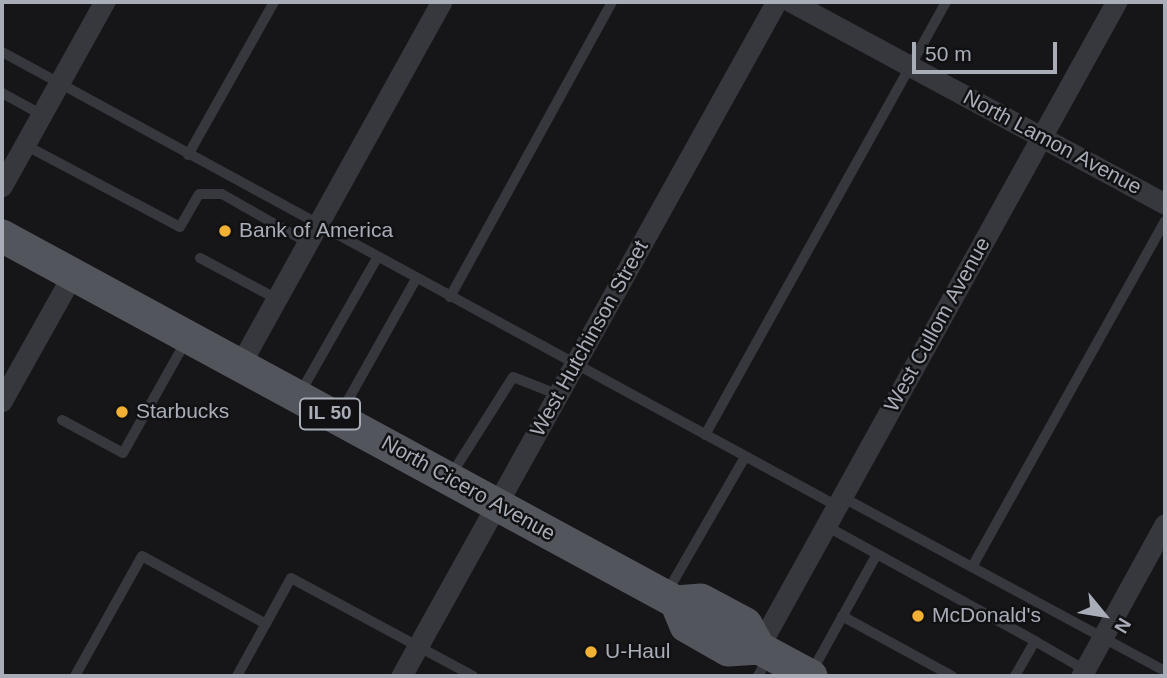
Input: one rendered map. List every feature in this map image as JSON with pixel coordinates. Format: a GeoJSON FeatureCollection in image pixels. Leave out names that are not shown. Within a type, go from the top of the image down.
{"type":"FeatureCollection","features":[{"type":"Feature","properties":{"kind":"main road","name":"North Cicero Avenue"},"geometry":{"type":"LineString","coordinates":[[2,236],[670,599],[686,626],[728,650],[811,676]]}},
{"type":"Feature","properties":{"kind":"street"},"geometry":{"type":"LineString","coordinates":[[2,187],[105,2]]}},
{"type":"Feature","properties":{"kind":"street"},"geometry":{"type":"LineString","coordinates":[[240,366],[442,2]]}},
{"type":"Feature","properties":{"kind":"street","name":"West Hutchinson Street"},"geometry":{"type":"LineString","coordinates":[[402,676],[777,2]]}},
{"type":"Feature","properties":{"kind":"street","name":"North Lamon Avenue"},"geometry":{"type":"LineString","coordinates":[[791,2],[1165,204]]}},
{"type":"Feature","properties":{"kind":"street","name":"West Cullom Avenue"},"geometry":{"type":"LineString","coordinates":[[762,659],[826,526],[1117,2]]}},
{"type":"Feature","properties":{"kind":"street"},"geometry":{"type":"LineString","coordinates":[[2,402],[73,275]]}},
{"type":"Feature","properties":{"kind":"street"},"geometry":{"type":"LineString","coordinates":[[1084,673],[1165,525]]}},
{"type":"Feature","properties":{"kind":"lane"},"geometry":{"type":"LineString","coordinates":[[188,155],[274,2]]}},
{"type":"Feature","properties":{"kind":"lane"},"geometry":{"type":"LineString","coordinates":[[450,297],[612,2]]}},
{"type":"Feature","properties":{"kind":"lane"},"geometry":{"type":"LineString","coordinates":[[705,435],[946,2]]}},
{"type":"Feature","properties":{"kind":"lane"},"geometry":{"type":"LineString","coordinates":[[2,52],[188,155],[313,234]]}},
{"type":"Feature","properties":{"kind":"lane"},"geometry":{"type":"LineString","coordinates":[[2,93],[42,115]]}},
{"type":"Feature","properties":{"kind":"lane"},"geometry":{"type":"LineString","coordinates":[[25,145],[180,227],[200,194],[222,194],[313,234],[377,258],[745,457],[972,567],[1165,671]]}},
{"type":"Feature","properties":{"kind":"lane"},"geometry":{"type":"LineString","coordinates":[[972,567],[1165,221]]}},
{"type":"Feature","properties":{"kind":"lane"},"geometry":{"type":"LineString","coordinates":[[200,258],[277,299]]}},
{"type":"Feature","properties":{"kind":"lane"},"geometry":{"type":"LineString","coordinates":[[298,397],[377,258]]}},
{"type":"Feature","properties":{"kind":"lane"},"geometry":{"type":"LineString","coordinates":[[338,419],[416,279]]}},
{"type":"Feature","properties":{"kind":"lane"},"geometry":{"type":"LineString","coordinates":[[62,420],[124,453],[188,337]]}},
{"type":"Feature","properties":{"kind":"lane"},"geometry":{"type":"LineString","coordinates":[[449,479],[513,377],[559,395]]}},
{"type":"Feature","properties":{"kind":"lane"},"geometry":{"type":"LineString","coordinates":[[670,599],[745,457]]}},
{"type":"Feature","properties":{"kind":"lane"},"geometry":{"type":"LineString","coordinates":[[826,526],[1035,641],[1084,673]]}},
{"type":"Feature","properties":{"kind":"lane"},"geometry":{"type":"LineString","coordinates":[[811,676],[877,554]]}},
{"type":"Feature","properties":{"kind":"lane"},"geometry":{"type":"LineString","coordinates":[[75,676],[142,556],[266,625]]}},
{"type":"Feature","properties":{"kind":"lane"},"geometry":{"type":"LineString","coordinates":[[237,676],[291,578],[473,676]]}},
{"type":"Feature","properties":{"kind":"lane"},"geometry":{"type":"LineString","coordinates":[[842,616],[952,676]]}},
{"type":"Feature","properties":{"kind":"lane"},"geometry":{"type":"LineString","coordinates":[[1015,676],[1035,641]]}},
{"type":"Feature","properties":{"kind":"place","name":"Bank of America"},"geometry":{"type":"Point","coordinates":[225,231]}},
{"type":"Feature","properties":{"kind":"place","name":"Starbucks"},"geometry":{"type":"Point","coordinates":[122,412]}},
{"type":"Feature","properties":{"kind":"place","name":"McDonald's"},"geometry":{"type":"Point","coordinates":[918,616]}},
{"type":"Feature","properties":{"kind":"place","name":"U-Haul"},"geometry":{"type":"Point","coordinates":[591,652]}}]}
